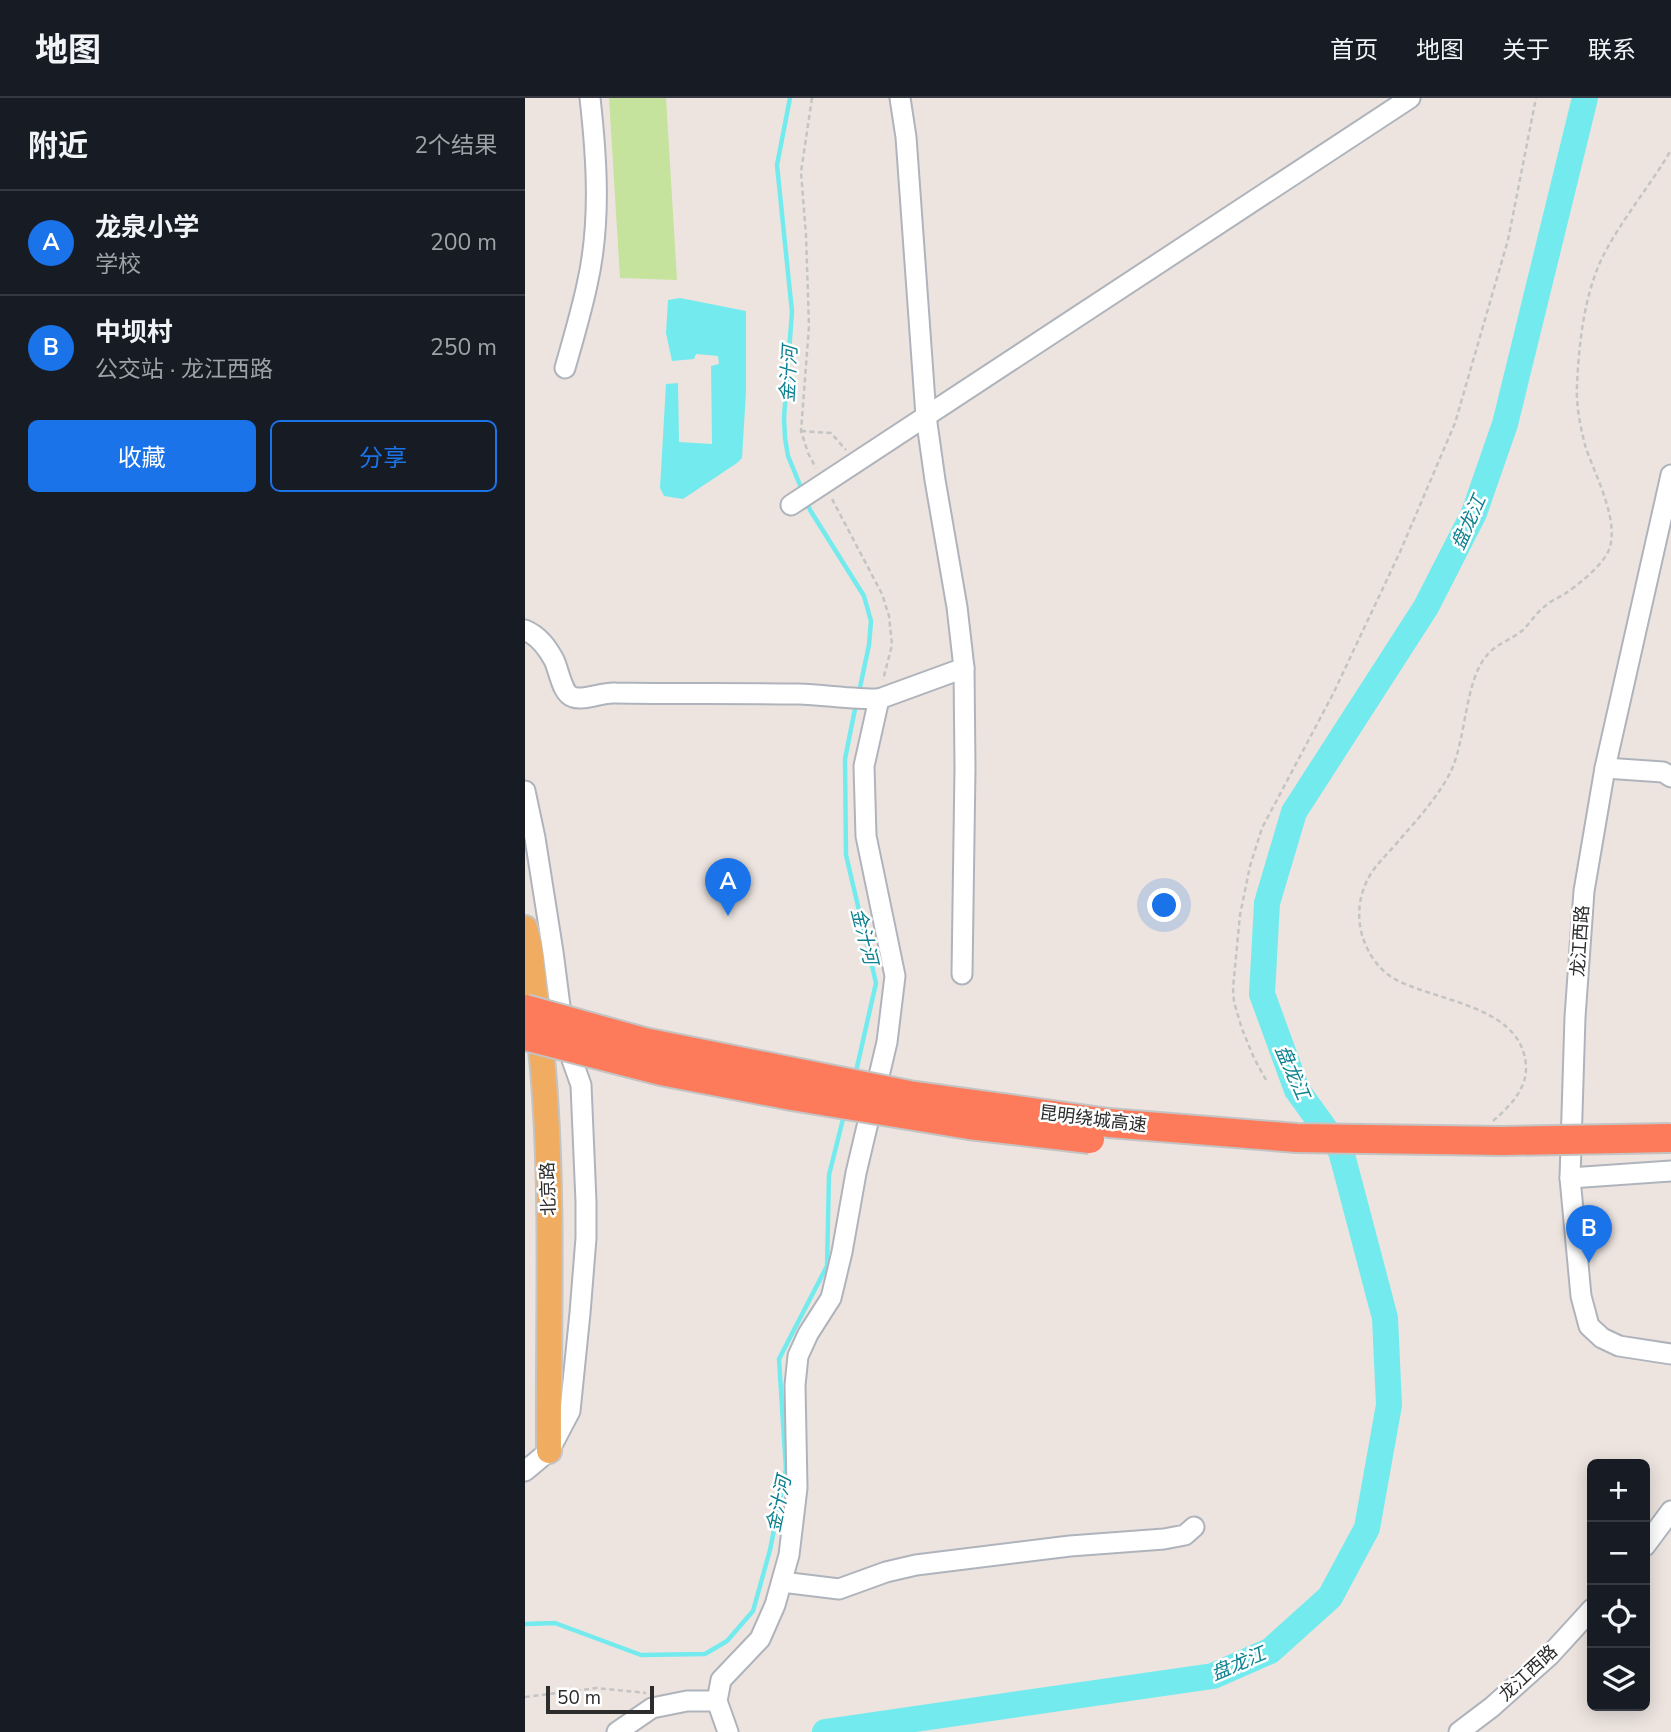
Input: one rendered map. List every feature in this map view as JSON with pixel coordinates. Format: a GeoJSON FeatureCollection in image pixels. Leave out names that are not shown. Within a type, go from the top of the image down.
{"type":"FeatureCollection","features":[{"type":"Feature","properties":{"kind":"highway","name":"昆明绕城高速"},"geometry":{"type":"LineString","coordinates":[[525,1009],[644,1042],[909,1096],[1109,1123],[1297,1138],[1503,1141],[1671,1138]]}},
{"type":"Feature","properties":{"kind":"highway","name":"昆明绕城高速"},"geometry":{"type":"LineString","coordinates":[[525,1036],[661,1071],[792,1096],[969,1125],[1094,1140],[1286,1154],[1338,1155],[1442,1156],[1671,1149]]}},
{"type":"Feature","properties":{"kind":"main road","name":"北京路"},"geometry":{"type":"LineString","coordinates":[[525,928],[530,948],[545,1095],[550,1212],[533,1344],[548,1451]]}},
{"type":"Feature","properties":{"kind":"street"},"geometry":{"type":"LineString","coordinates":[[565,368],[588,283],[596,215],[595,142],[590,98]]}},
{"type":"Feature","properties":{"kind":"street"},"geometry":{"type":"LineString","coordinates":[[900,98],[908,162],[926,416],[957,607],[964,668],[962,974]]}},
{"type":"Feature","properties":{"kind":"street"},"geometry":{"type":"LineString","coordinates":[[791,505],[1410,98]]}},
{"type":"Feature","properties":{"kind":"street","name":"龙江西路"},"geometry":{"type":"LineString","coordinates":[[1671,475],[1605,768],[1584,891],[1575,1017],[1570,1178],[1581,1296],[1589,1326],[1602,1338],[1619,1346],[1671,1354]]}},
{"type":"Feature","properties":{"kind":"street"},"geometry":{"type":"LineString","coordinates":[[525,630],[534,634],[544,644],[554,661],[566,694],[579,698],[610,692],[835,695],[850,699],[879,699],[964,668]]}},
{"type":"Feature","properties":{"kind":"street"},"geometry":{"type":"LineString","coordinates":[[726,1728],[717,1701],[721,1680],[760,1639],[775,1605],[789,1555],[797,1488],[795,1385],[798,1356],[808,1334],[831,1298],[856,1173],[887,1042],[895,976],[866,836],[864,766],[879,699]]}},
{"type":"Feature","properties":{"kind":"street"},"geometry":{"type":"LineString","coordinates":[[1605,768],[1669,774]]}},
{"type":"Feature","properties":{"kind":"street"},"geometry":{"type":"LineString","coordinates":[[525,791],[535,838],[564,1037],[582,1085],[586,1202],[586,1238],[570,1411],[548,1451],[525,1471]]}},
{"type":"Feature","properties":{"kind":"street"},"geometry":{"type":"LineString","coordinates":[[1570,1178],[1671,1171]]}},
{"type":"Feature","properties":{"kind":"street"},"geometry":{"type":"LineString","coordinates":[[1650,1538],[1671,1511]]}},
{"type":"Feature","properties":{"kind":"street"},"geometry":{"type":"LineString","coordinates":[[782,1582],[839,1589],[886,1572],[916,1565],[1070,1546],[1164,1539],[1185,1535],[1194,1527]]}},
{"type":"Feature","properties":{"kind":"street","name":"龙江西路"},"geometry":{"type":"LineString","coordinates":[[1459,1732],[1492,1707],[1549,1656],[1587,1614]]}},
{"type":"Feature","properties":{"kind":"street"},"geometry":{"type":"LineString","coordinates":[[617,1732],[652,1707],[687,1700],[717,1701]]}},
{"type":"Feature","properties":{"kind":"path"},"geometry":{"type":"LineString","coordinates":[[812,98],[800,172],[806,235],[809,326],[801,430],[822,484],[882,594],[889,617],[892,645],[879,699]]}},
{"type":"Feature","properties":{"kind":"path"},"geometry":{"type":"LineString","coordinates":[[1266,1080],[1242,1029],[1234,995],[1239,925],[1250,866],[1262,828],[1333,694],[1400,552],[1455,423],[1508,240],[1535,98]]}},
{"type":"Feature","properties":{"kind":"path"},"geometry":{"type":"LineString","coordinates":[[1489,1124],[1521,1091],[1526,1076],[1520,1046],[1512,1033],[1487,1014],[1417,989],[1392,977],[1378,966],[1363,939],[1359,924],[1362,892],[1376,865],[1421,815],[1451,771],[1460,745],[1471,691],[1479,669],[1489,653],[1522,630],[1546,605],[1565,594],[1594,569],[1607,553],[1612,536],[1611,521],[1579,418],[1577,388],[1584,322],[1592,284],[1602,258],[1671,150]]}},
{"type":"Feature","properties":{"kind":"path"},"geometry":{"type":"LineString","coordinates":[[801,430],[831,433],[857,461]]}},
{"type":"Feature","properties":{"kind":"path"},"geometry":{"type":"LineString","coordinates":[[525,1697],[597,1688],[651,1693],[675,1703]]}},
{"type":"Feature","properties":{"kind":"green space"},"geometry":{"type":"Polygon","coordinates":[[[609,98],[666,98],[677,280],[620,278],[609,98]]]}},
{"type":"Feature","properties":{"kind":"water"},"geometry":{"type":"Polygon","coordinates":[[[680,298],[746,311],[746,392],[742,458],[683,499],[664,496],[660,488],[666,384],[678,383],[679,442],[712,444],[711,366],[719,364],[718,356],[696,354],[694,359],[672,361],[666,333],[668,300],[680,298]]]}},
{"type":"Feature","properties":{"kind":"waterway","name":"金汁河"},"geometry":{"type":"LineString","coordinates":[[790,98],[777,165],[792,312],[784,418],[788,456],[802,490]]}},
{"type":"Feature","properties":{"kind":"waterway","name":"盘龙江"},"geometry":{"type":"LineString","coordinates":[[825,1732],[1213,1676],[1270,1651],[1330,1597],[1367,1528],[1389,1405],[1385,1318],[1341,1151],[1297,1090],[1262,994],[1267,903],[1294,812],[1426,607],[1474,513],[1505,424],[1585,98]]}},
{"type":"Feature","properties":{"kind":"waterway","name":"金汁河"},"geometry":{"type":"LineString","coordinates":[[807,502],[864,596],[871,621],[859,692]]}},
{"type":"Feature","properties":{"kind":"waterway","name":"金汁河"},"geometry":{"type":"LineString","coordinates":[[855,1076],[876,983],[846,855],[845,759],[856,704]]}},
{"type":"Feature","properties":{"kind":"waterway","name":"金汁河"},"geometry":{"type":"LineString","coordinates":[[525,1624],[555,1623],[641,1655],[705,1654],[727,1641],[753,1611],[770,1550],[786,1469],[779,1359],[827,1266],[829,1175],[844,1115]]}},
{"type":"Feature","properties":{"kind":"place","name":"龙泉小学"},"geometry":{"type":"Point","coordinates":[728,916]}},
{"type":"Feature","properties":{"kind":"place","name":"中坝村"},"geometry":{"type":"Point","coordinates":[1589,1263]}}]}
